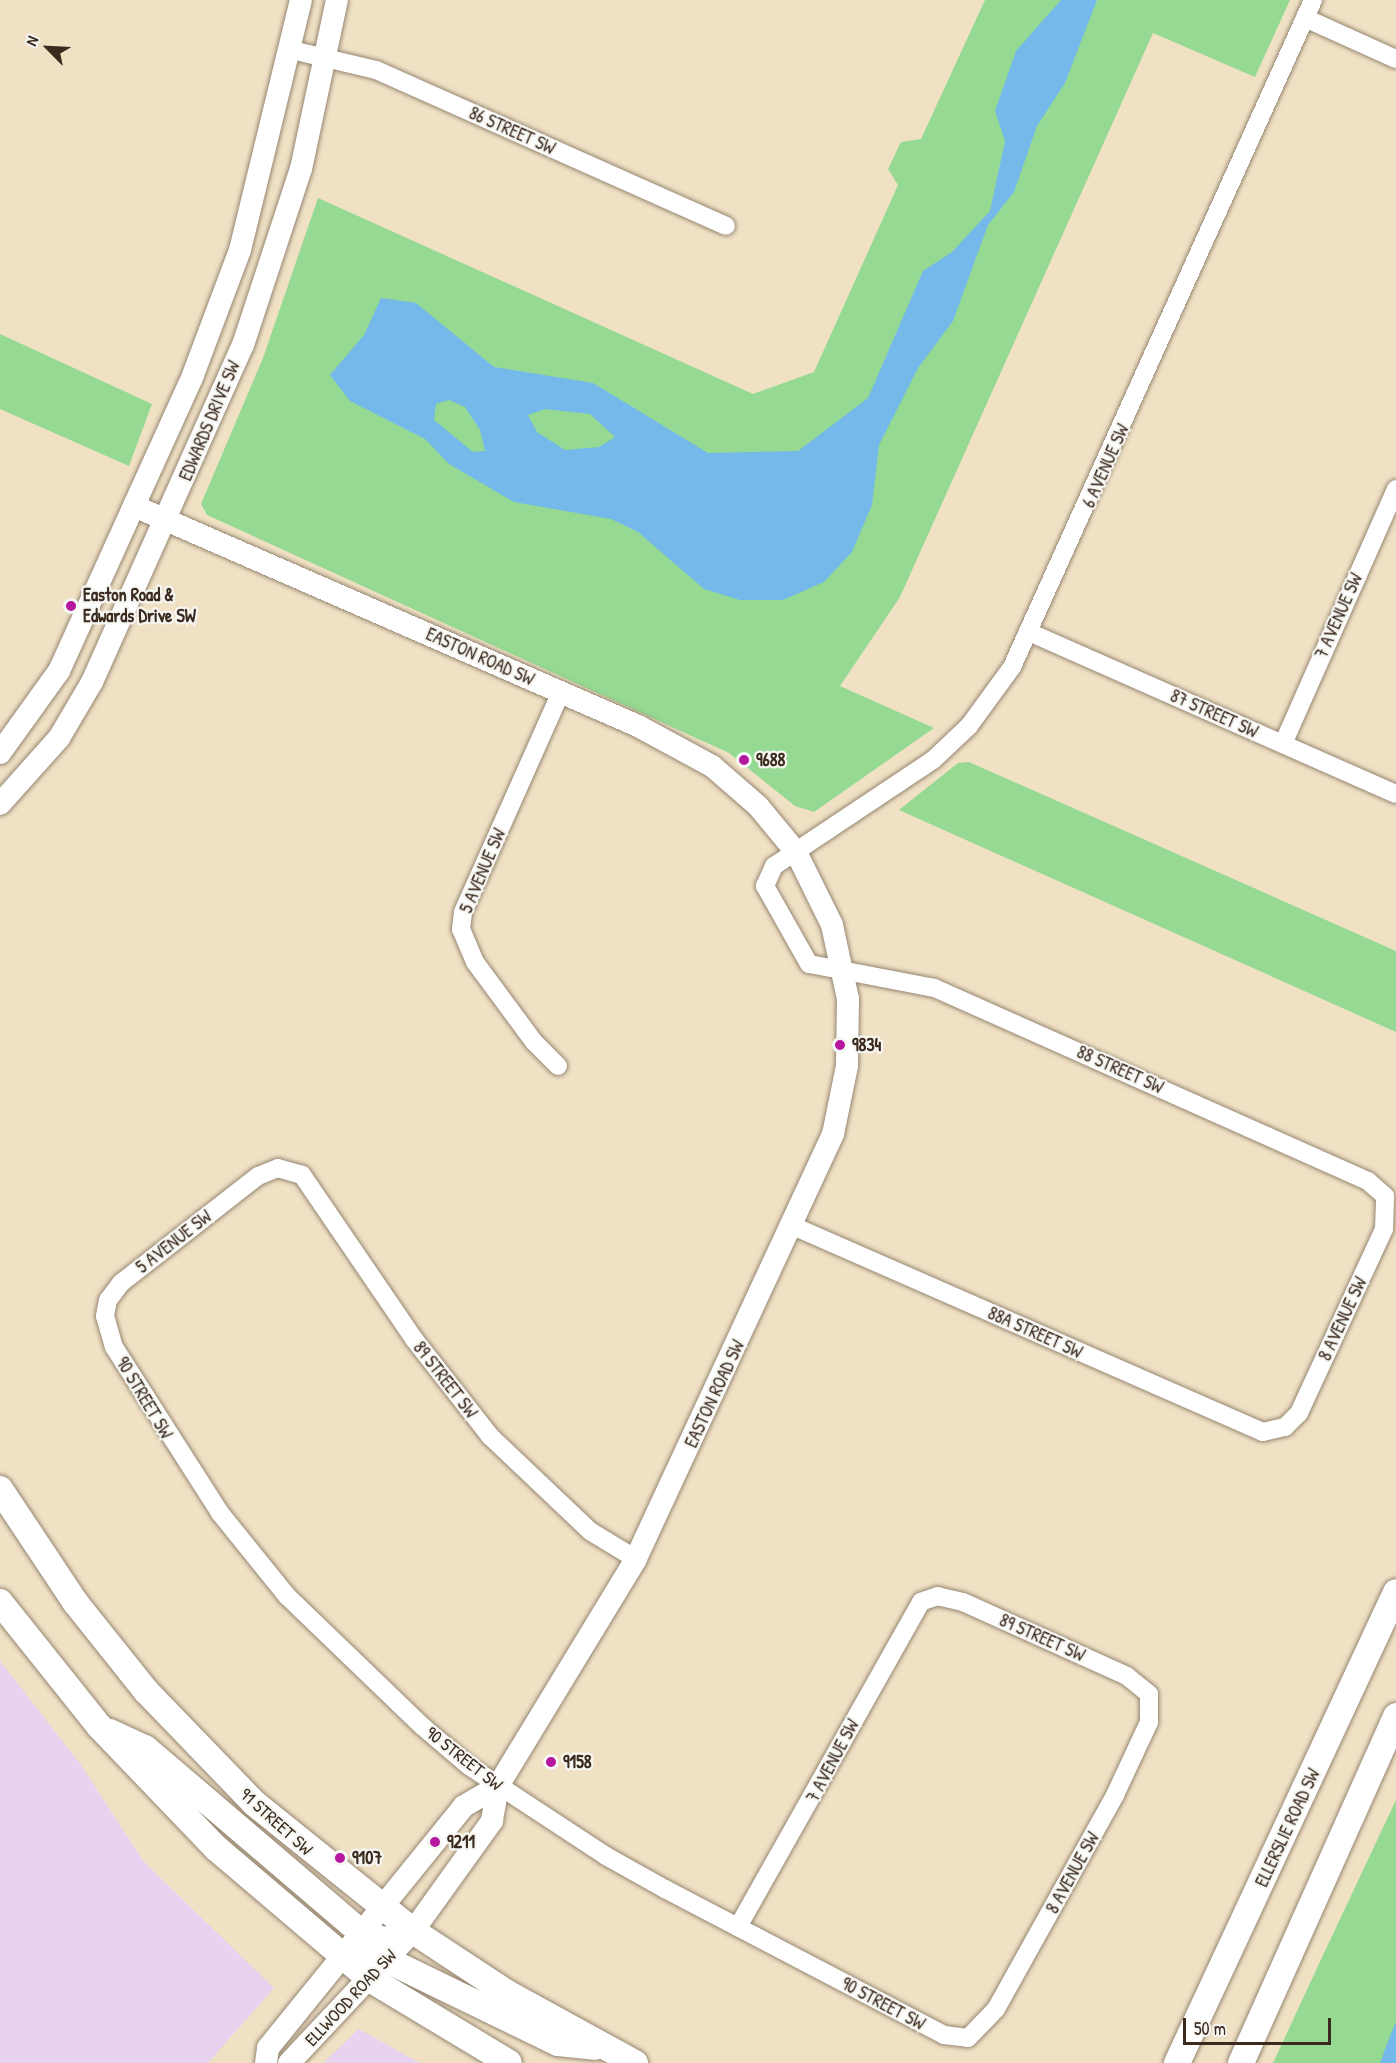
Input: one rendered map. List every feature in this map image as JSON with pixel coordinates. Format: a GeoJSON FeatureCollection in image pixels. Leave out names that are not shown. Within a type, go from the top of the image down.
{"type":"FeatureCollection","features":[{"type":"Feature","properties":{"kind":"main road","name":"91 STREET SW"},"geometry":{"type":"LineString","coordinates":[[0,1489],[75,1602],[146,1691],[254,1803],[383,1910],[413,1931],[507,1993],[635,2063]]}},
{"type":"Feature","properties":{"kind":"main road","name":"ELLERSLIE ROAD SW"},"geometry":{"type":"LineString","coordinates":[[1177,2063],[1396,1592]]}},
{"type":"Feature","properties":{"kind":"main road"},"geometry":{"type":"LineString","coordinates":[[0,1602],[99,1726],[216,1848],[370,1979],[509,2063]]}},
{"type":"Feature","properties":{"kind":"main road"},"geometry":{"type":"LineString","coordinates":[[1241,2063],[1396,1716]]}},
{"type":"Feature","properties":{"kind":"main road"},"geometry":{"type":"LineString","coordinates":[[99,1726],[145,1748],[363,1934],[386,1940],[413,1931]]}},
{"type":"Feature","properties":{"kind":"main road"},"geometry":{"type":"LineString","coordinates":[[1161,2063],[1287,1829]]}},
{"type":"Feature","properties":{"kind":"main road"},"geometry":{"type":"LineString","coordinates":[[1193,2063],[1287,1829]]}},
{"type":"Feature","properties":{"kind":"main road"},"geometry":{"type":"LineString","coordinates":[[343,1958],[363,1953],[387,1960],[558,2043],[607,2048]]}},
{"type":"Feature","properties":{"kind":"street","name":"EDWARDS DRIVE SW"},"geometry":{"type":"LineString","coordinates":[[0,753],[59,671],[135,506],[234,269],[292,50],[302,0]]}},
{"type":"Feature","properties":{"kind":"street","name":"EDWARDS DRIVE SW"},"geometry":{"type":"LineString","coordinates":[[0,804],[75,714],[167,520],[267,280],[301,169],[327,56],[337,0]]}},
{"type":"Feature","properties":{"kind":"street","name":"6 AVENUE SW"},"geometry":{"type":"LineString","coordinates":[[796,852],[896,788],[954,741],[996,692],[1031,633],[1313,0]]}},
{"type":"Feature","properties":{"kind":"street"},"geometry":{"type":"LineString","coordinates":[[1305,18],[1396,59]]}},
{"type":"Feature","properties":{"kind":"street","name":"86 STREET SW"},"geometry":{"type":"LineString","coordinates":[[292,50],[327,56],[376,70],[726,226]]}},
{"type":"Feature","properties":{"kind":"street","name":"7 AVENUE SW"},"geometry":{"type":"LineString","coordinates":[[1283,744],[1396,489]]}},
{"type":"Feature","properties":{"kind":"street","name":"EASTON ROAD SW"},"geometry":{"type":"LineString","coordinates":[[135,506],[561,692],[712,766],[759,806],[796,852],[826,911],[844,974],[849,1031],[842,1103],[794,1226],[636,1559],[498,1786],[492,1821],[413,1931]]}},
{"type":"Feature","properties":{"kind":"street","name":"87 STREET SW"},"geometry":{"type":"LineString","coordinates":[[1031,633],[1396,794]]}},
{"type":"Feature","properties":{"kind":"street","name":"5 AVENUE SW"},"geometry":{"type":"LineString","coordinates":[[558,1066],[534,1042],[475,962],[461,929],[463,912],[561,692]]}},
{"type":"Feature","properties":{"kind":"street"},"geometry":{"type":"LineString","coordinates":[[796,852],[771,871],[768,898],[803,958],[818,969],[844,974]]}},
{"type":"Feature","properties":{"kind":"street","name":"88 STREET SW"},"geometry":{"type":"LineString","coordinates":[[844,974],[903,978],[950,994],[1368,1180],[1385,1196]]}},
{"type":"Feature","properties":{"kind":"street","name":"5 AVENUE SW"},"geometry":{"type":"LineString","coordinates":[[105,1316],[121,1283],[258,1176],[289,1169]]}},
{"type":"Feature","properties":{"kind":"street","name":"89 STREET SW"},"geometry":{"type":"LineString","coordinates":[[289,1169],[309,1183],[414,1339],[490,1436],[590,1532],[636,1559]]}},
{"type":"Feature","properties":{"kind":"street","name":"8 AVENUE SW"},"geometry":{"type":"LineString","coordinates":[[1278,1431],[1299,1413],[1384,1228],[1385,1196]]}},
{"type":"Feature","properties":{"kind":"street","name":"88A STREET SW"},"geometry":{"type":"LineString","coordinates":[[794,1226],[1254,1430],[1278,1431]]}},
{"type":"Feature","properties":{"kind":"street","name":"90 STREET SW"},"geometry":{"type":"LineString","coordinates":[[105,1316],[114,1347],[162,1429],[261,1564],[392,1700],[498,1786],[606,1856],[935,2031],[968,2038]]}},
{"type":"Feature","properties":{"kind":"street","name":"7 AVENUE SW"},"geometry":{"type":"LineString","coordinates":[[738,1927],[813,1799],[908,1617],[928,1597]]}},
{"type":"Feature","properties":{"kind":"street","name":"89 STREET SW"},"geometry":{"type":"LineString","coordinates":[[928,1597],[963,1602],[1127,1676],[1149,1694]]}},
{"type":"Feature","properties":{"kind":"street","name":"8 AVENUE SW"},"geometry":{"type":"LineString","coordinates":[[968,2038],[996,2009],[1089,1845],[1149,1722],[1149,1694]]}},
{"type":"Feature","properties":{"kind":"street","name":"EASTON ROAD SW"},"geometry":{"type":"LineString","coordinates":[[343,1958],[464,1806],[498,1786]]}},
{"type":"Feature","properties":{"kind":"street","name":"ELLWOOD ROAD SW"},"geometry":{"type":"LineString","coordinates":[[289,2063],[413,1931]]}},
{"type":"Feature","properties":{"kind":"street","name":"ELLWOOD ROAD SW"},"geometry":{"type":"LineString","coordinates":[[266,2063],[268,2048],[343,1958]]}},
{"type":"Feature","properties":{"kind":"shaded area"},"geometry":{"type":"Polygon","coordinates":[[[0,1661],[81,1765],[144,1862],[274,1988],[208,2063],[0,2063],[0,1661]]]}},
{"type":"Feature","properties":{"kind":"shaded area"},"geometry":{"type":"Polygon","coordinates":[[[359,2029],[420,2063],[323,2063],[359,2029]]]}},
{"type":"Feature","properties":{"kind":"green space"},"geometry":{"type":"Polygon","coordinates":[[[985,0],[1290,0],[1255,77],[1153,33],[900,597],[840,686],[934,728],[814,812],[795,806],[729,753],[207,515],[201,504],[263,358],[318,198],[753,394],[814,372],[898,185],[888,169],[901,142],[921,139],[985,0]]]}},
{"type":"Feature","properties":{"kind":"green space"},"geometry":{"type":"Polygon","coordinates":[[[0,334],[152,404],[129,466],[0,409],[0,334]]]}},
{"type":"Feature","properties":{"kind":"green space"},"geometry":{"type":"Polygon","coordinates":[[[969,762],[1396,951],[1396,1032],[899,810],[958,763],[969,762]]]}},
{"type":"Feature","properties":{"kind":"green space"},"geometry":{"type":"Polygon","coordinates":[[[1396,1800],[1396,2063],[1273,2063],[1317,1968],[1396,1800]]]}},
{"type":"Feature","properties":{"kind":"water"},"geometry":{"type":"Polygon","coordinates":[[[1061,0],[1097,0],[1065,83],[1037,126],[1014,192],[988,225],[953,321],[918,368],[879,445],[872,505],[852,552],[824,582],[783,600],[740,600],[704,589],[638,532],[611,519],[514,502],[449,464],[425,439],[350,401],[330,375],[364,335],[381,298],[416,303],[494,367],[593,383],[708,453],[798,451],[868,398],[923,271],[952,252],[990,211],[1005,141],[995,111],[1016,51],[1061,0]],[[449,400],[436,404],[434,420],[473,452],[485,451],[480,430],[465,407],[449,400]],[[545,409],[528,415],[537,432],[565,450],[599,447],[615,437],[590,414],[545,409]]]}},
{"type":"Feature","properties":{"kind":"water"},"geometry":{"type":"Polygon","coordinates":[[[1396,2022],[1396,2063],[1380,2063],[1390,2036],[1396,2022]]]}},
{"type":"Feature","properties":{"kind":"place","name":"Easton Road & Edwards Drive SW"},"geometry":{"type":"Point","coordinates":[71,606]}},
{"type":"Feature","properties":{"kind":"place","name":"9688"},"geometry":{"type":"Point","coordinates":[744,760]}},
{"type":"Feature","properties":{"kind":"place","name":"9834"},"geometry":{"type":"Point","coordinates":[840,1045]}},
{"type":"Feature","properties":{"kind":"place","name":"9158"},"geometry":{"type":"Point","coordinates":[551,1762]}},
{"type":"Feature","properties":{"kind":"place","name":"9211"},"geometry":{"type":"Point","coordinates":[435,1842]}},
{"type":"Feature","properties":{"kind":"place","name":"9107"},"geometry":{"type":"Point","coordinates":[340,1858]}}]}
